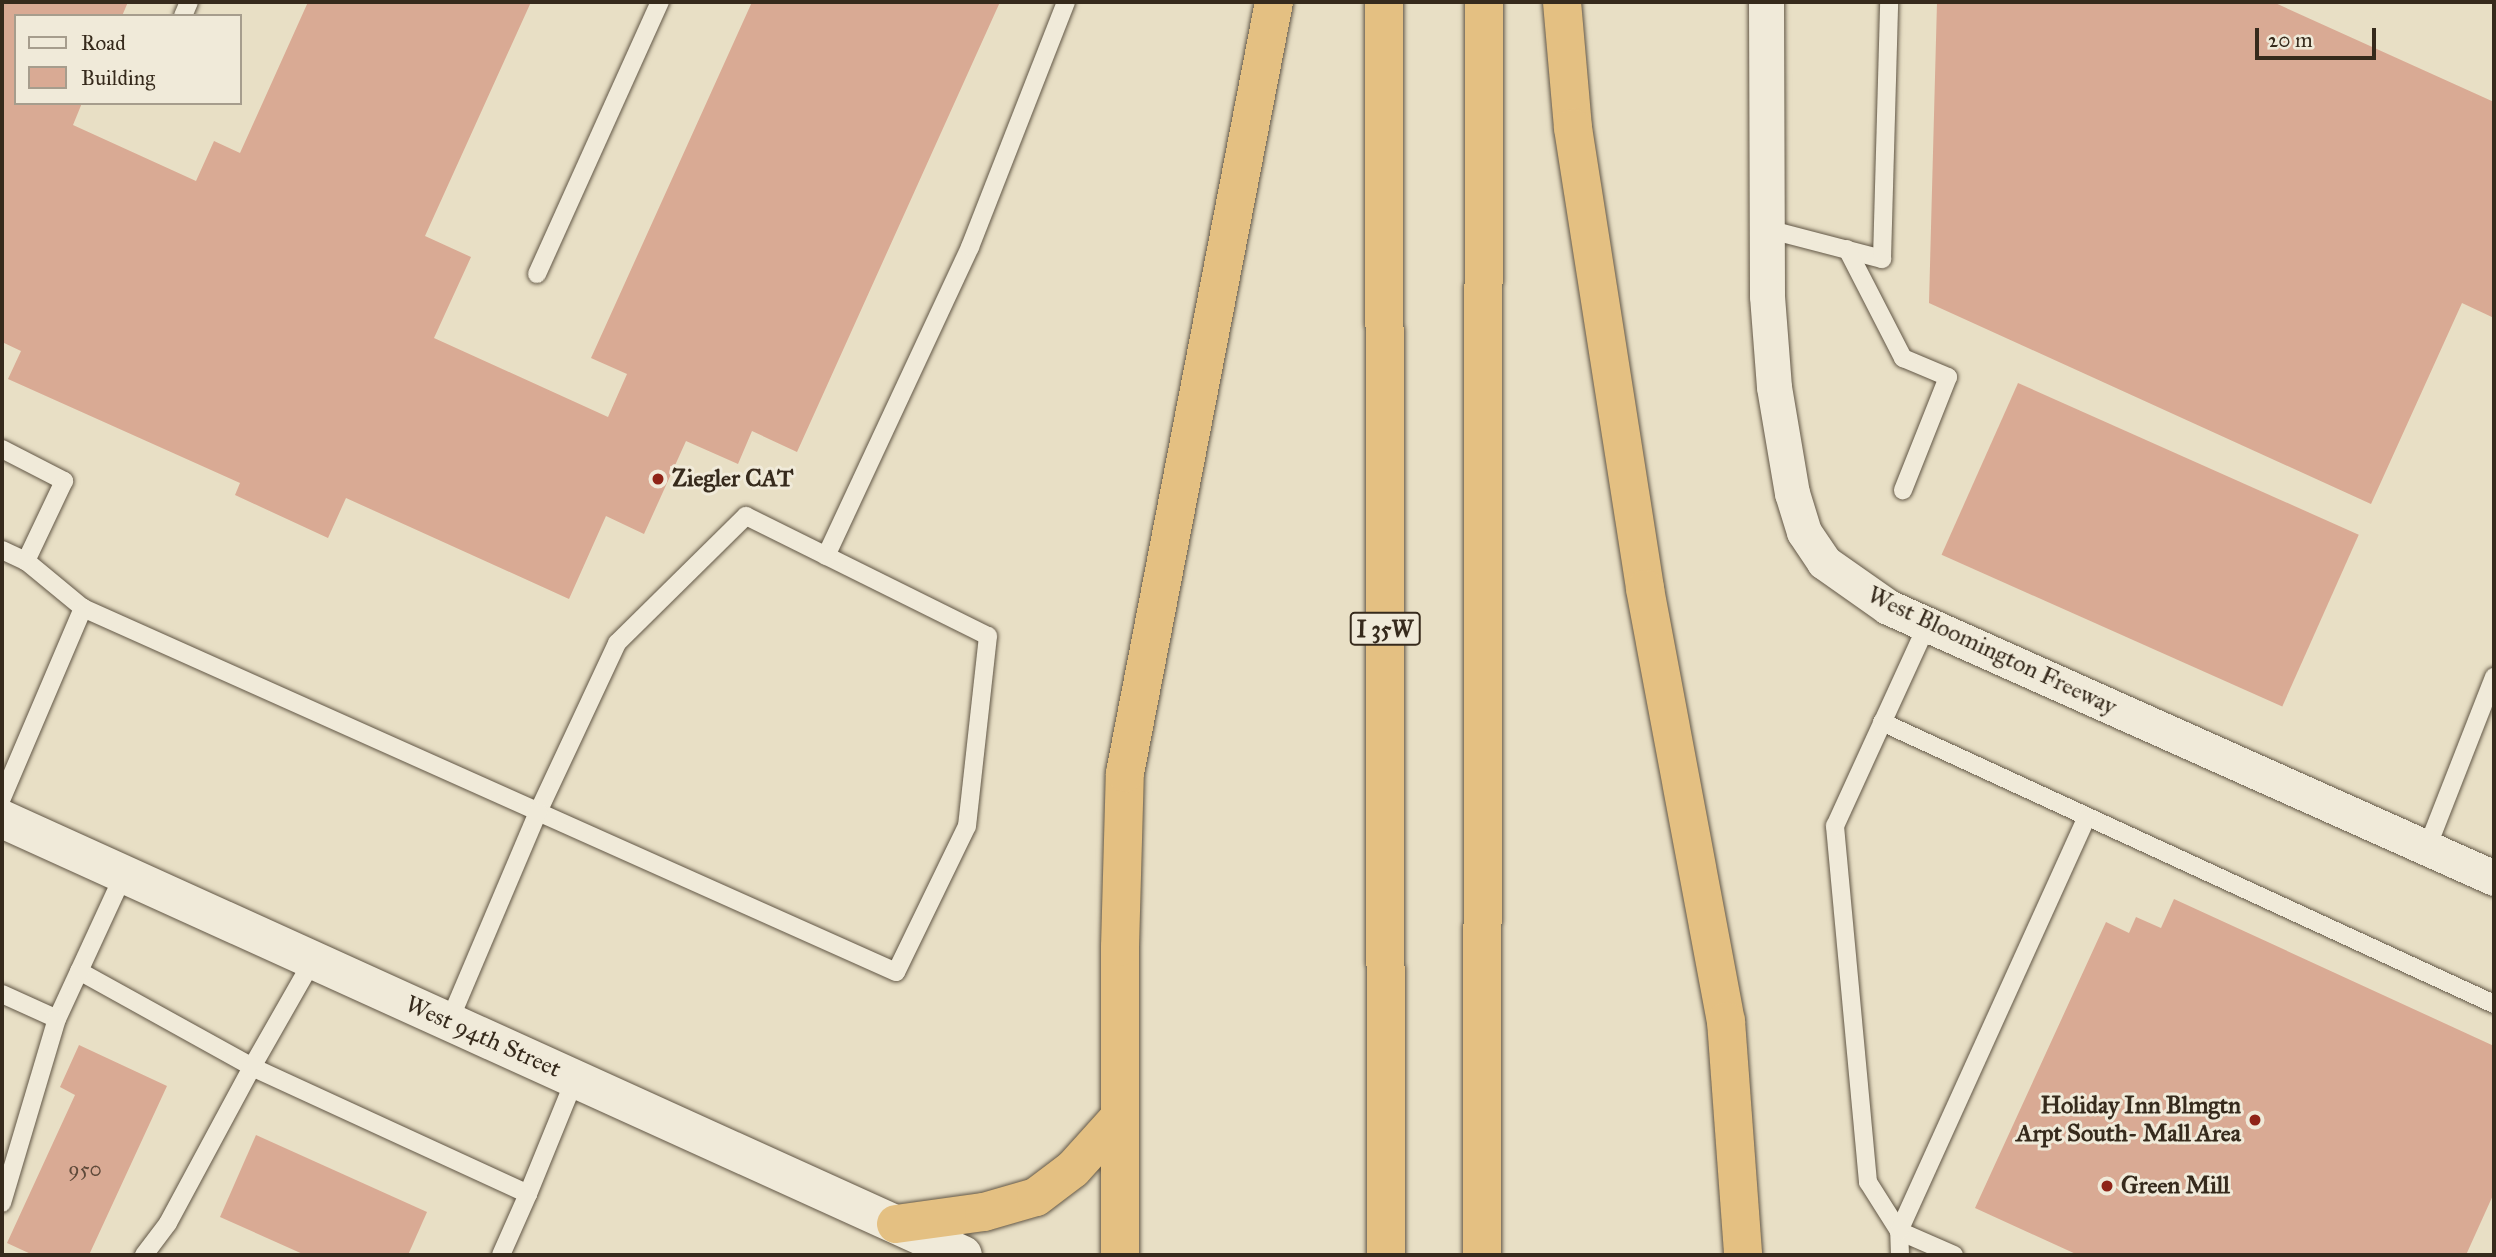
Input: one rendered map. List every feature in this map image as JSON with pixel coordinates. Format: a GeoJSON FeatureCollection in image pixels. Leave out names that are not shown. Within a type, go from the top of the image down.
{"type":"FeatureCollection","features":[{"type":"Feature","properties":{"kind":"highway"},"geometry":{"type":"LineString","coordinates":[[1120,1255],[1118,1119],[1125,773],[1274,2]]}},
{"type":"Feature","properties":{"kind":"highway","name":"I 35W"},"geometry":{"type":"LineString","coordinates":[[1384,2],[1386,1255]]}},
{"type":"Feature","properties":{"kind":"highway"},"geometry":{"type":"LineString","coordinates":[[1482,1255],[1484,2]]}},
{"type":"Feature","properties":{"kind":"highway"},"geometry":{"type":"LineString","coordinates":[[1562,2],[1573,128],[1645,589],[1726,1021],[1743,1255]]}},
{"type":"Feature","properties":{"kind":"highway"},"geometry":{"type":"LineString","coordinates":[[896,1224],[984,1212],[1036,1197],[1073,1169],[1118,1119]]}},
{"type":"Feature","properties":{"kind":"street","name":"West Bloomington Freeway"},"geometry":{"type":"LineString","coordinates":[[1766,2],[1767,229],[1774,387],[1792,493],[1804,532],[1824,562],[1855,588],[1927,625],[2494,878]]}},
{"type":"Feature","properties":{"kind":"street","name":"West 94th Street"},"geometry":{"type":"LineString","coordinates":[[2,819],[963,1255]]}},
{"type":"Feature","properties":{"kind":"lane"},"geometry":{"type":"LineString","coordinates":[[537,274],[660,2]]}},
{"type":"Feature","properties":{"kind":"lane"},"geometry":{"type":"LineString","coordinates":[[826,556],[970,247],[1066,2]]}},
{"type":"Feature","properties":{"kind":"lane"},"geometry":{"type":"LineString","coordinates":[[1767,229],[1882,259],[1889,2]]}},
{"type":"Feature","properties":{"kind":"lane"},"geometry":{"type":"LineString","coordinates":[[1847,249],[1903,358],[1948,377],[1903,490]]}},
{"type":"Feature","properties":{"kind":"lane"},"geometry":{"type":"LineString","coordinates":[[2,449],[64,481],[26,561]]}},
{"type":"Feature","properties":{"kind":"lane"},"geometry":{"type":"LineString","coordinates":[[2,550],[26,561],[83,608],[538,812],[896,972],[967,826],[988,636],[746,516],[617,643],[538,812],[449,1022]]}},
{"type":"Feature","properties":{"kind":"lane"},"geometry":{"type":"LineString","coordinates":[[2,798],[83,608]]}},
{"type":"Feature","properties":{"kind":"lane"},"geometry":{"type":"LineString","coordinates":[[1927,625],[1835,826],[1835,871],[1868,1182],[1899,1231],[1954,1255]]}},
{"type":"Feature","properties":{"kind":"lane"},"geometry":{"type":"LineString","coordinates":[[2427,848],[2494,677]]}},
{"type":"Feature","properties":{"kind":"lane"},"geometry":{"type":"LineString","coordinates":[[1882,722],[2494,1004]]}},
{"type":"Feature","properties":{"kind":"lane"},"geometry":{"type":"LineString","coordinates":[[1900,1255],[1899,1231],[2087,817]]}},
{"type":"Feature","properties":{"kind":"lane"},"geometry":{"type":"LineString","coordinates":[[2,1203],[57,1019],[124,874]]}},
{"type":"Feature","properties":{"kind":"lane"},"geometry":{"type":"LineString","coordinates":[[144,1255],[168,1223],[313,960]]}},
{"type":"Feature","properties":{"kind":"lane"},"geometry":{"type":"LineString","coordinates":[[79,971],[252,1067],[528,1194]]}},
{"type":"Feature","properties":{"kind":"lane"},"geometry":{"type":"LineString","coordinates":[[2,994],[57,1019]]}},
{"type":"Feature","properties":{"kind":"lane"},"geometry":{"type":"LineString","coordinates":[[501,1255],[575,1079]]}},
{"type":"Feature","properties":{"kind":"building"},"geometry":{"type":"Polygon","coordinates":[[[2,2],[128,2],[123,14],[14,14],[14,105],[81,105],[73,125],[196,181],[214,141],[240,153],[308,2],[531,2],[425,236],[471,257],[434,338],[608,417],[627,374],[591,358],[752,2],[1000,2],[797,452],[752,431],[738,464],[686,441],[644,534],[606,516],[569,599],[346,498],[328,538],[235,495],[240,483],[8,379],[21,351],[2,342],[2,2]]]}},
{"type":"Feature","properties":{"kind":"building"},"geometry":{"type":"Polygon","coordinates":[[[1937,2],[2273,2],[2494,102],[2494,318],[2462,303],[2371,504],[1929,303],[1937,2]]]}},
{"type":"Feature","properties":{"kind":"building"},"geometry":{"type":"Polygon","coordinates":[[[2018,383],[2359,535],[2282,706],[1942,555],[2018,383]]]}},
{"type":"Feature","properties":{"kind":"building","name":"Holiday Inn Blmgtn Arpt South- Mall Area"},"geometry":{"type":"Polygon","coordinates":[[[2174,899],[2494,1046],[2494,1193],[2466,1255],[2078,1255],[1975,1208],[2106,922],[2129,933],[2136,917],[2161,928],[2174,899]]]}},
{"type":"Feature","properties":{"kind":"building"},"geometry":{"type":"Polygon","coordinates":[[[79,1045],[167,1086],[89,1255],[33,1255],[7,1243],[75,1095],[60,1087],[79,1045]]]}},
{"type":"Feature","properties":{"kind":"building"},"geometry":{"type":"Polygon","coordinates":[[[256,1135],[427,1212],[408,1255],[305,1255],[220,1217],[256,1135]]]}},
{"type":"Feature","properties":{"kind":"place","name":"Ziegler CAT"},"geometry":{"type":"Point","coordinates":[658,479]}},
{"type":"Feature","properties":{"kind":"place","name":"Holiday Inn Blmgtn Arpt South- Mall Area"},"geometry":{"type":"Point","coordinates":[2255,1120]}},
{"type":"Feature","properties":{"kind":"place","name":"Green Mill"},"geometry":{"type":"Point","coordinates":[2107,1186]}}]}
